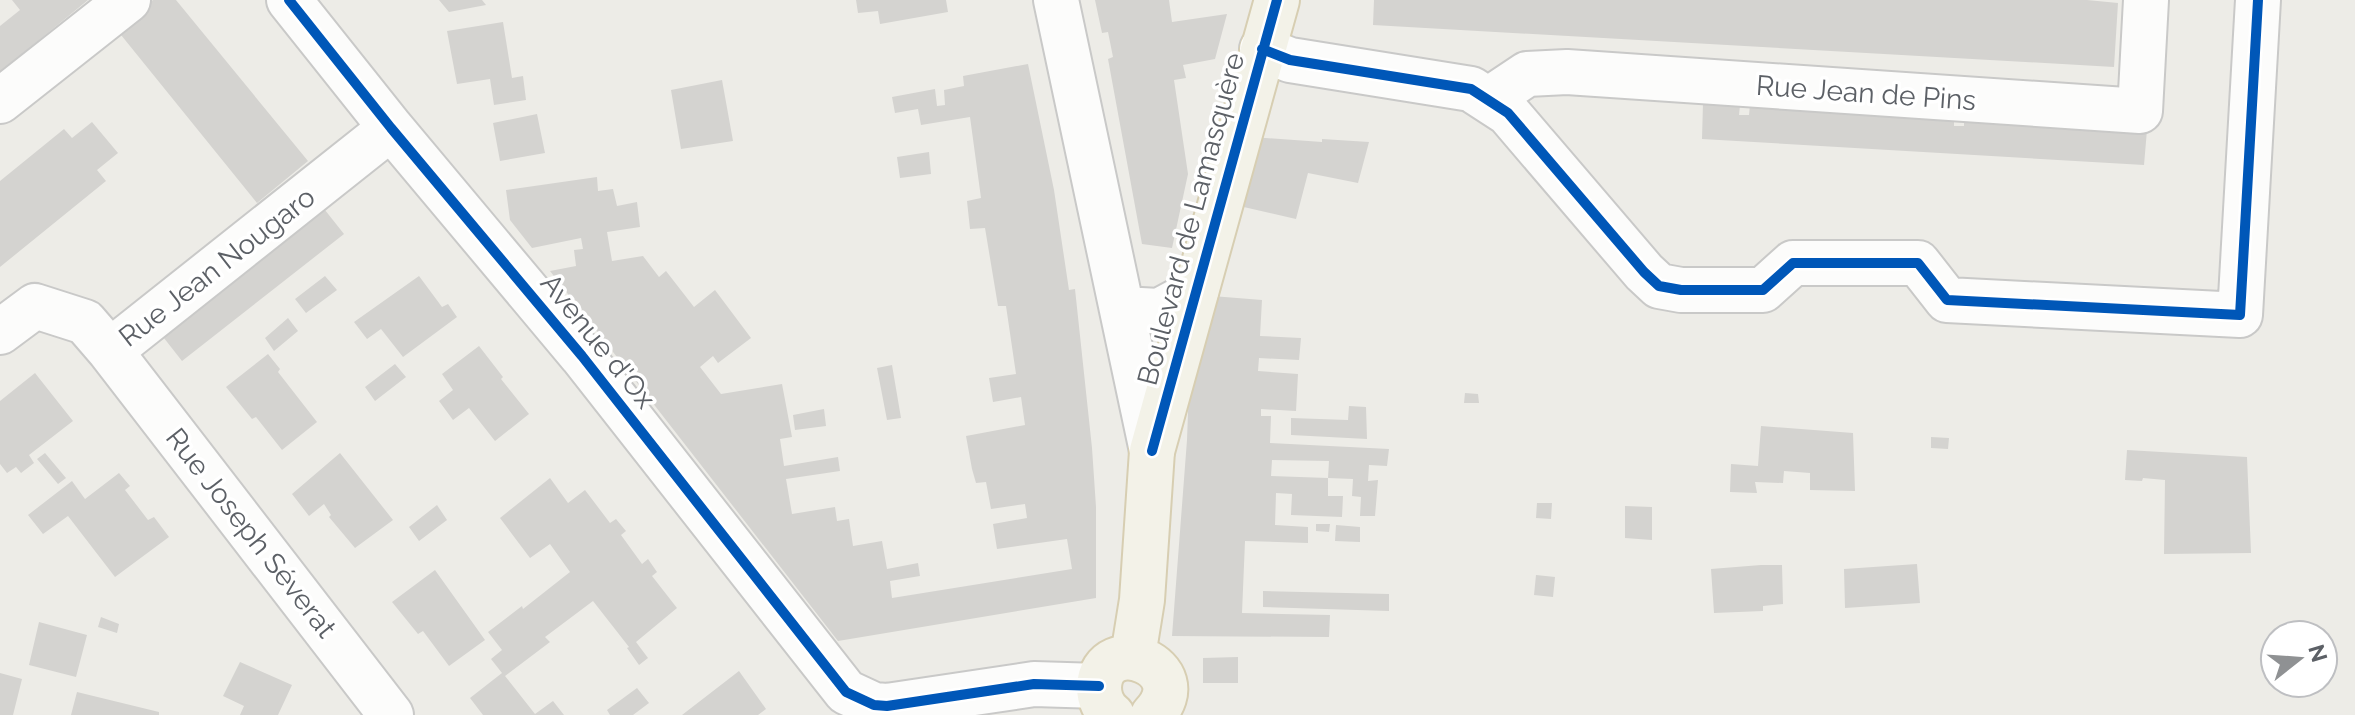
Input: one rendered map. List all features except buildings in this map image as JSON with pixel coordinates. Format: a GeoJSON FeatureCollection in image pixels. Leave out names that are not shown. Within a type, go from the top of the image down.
{"type":"FeatureCollection","features":[{"type":"Feature","properties":{"kind":"main road","name":"Boulevard de Lamasquère"},"geometry":{"type":"LineString","coordinates":[[1133,656],[1142,600],[1152,451],[1277,0]]}},
{"type":"Feature","properties":{"kind":"main road"},"geometry":{"type":"LineString","coordinates":[[1106,701],[1103,674],[1121,658],[1133,656],[1153,664],[1164,682],[1162,703],[1153,715]]}},
{"type":"Feature","properties":{"kind":"street"},"geometry":{"type":"LineString","coordinates":[[0,101],[128,0]]}},
{"type":"Feature","properties":{"kind":"street","name":"Avenue d'Ox"},"geometry":{"type":"LineString","coordinates":[[289,0],[391,128],[582,356],[830,675],[846,692],[875,712]]}},
{"type":"Feature","properties":{"kind":"street"},"geometry":{"type":"LineString","coordinates":[[1056,0],[1152,451]]}},
{"type":"Feature","properties":{"kind":"street","name":"Rue Jean de Pins"},"geometry":{"type":"LineString","coordinates":[[1488,100],[1527,74],[1567,72],[2140,111],[2146,0]]}},
{"type":"Feature","properties":{"kind":"street"},"geometry":{"type":"LineString","coordinates":[[1262,49],[1290,60],[1471,89],[1508,113],[1659,286],[1681,290],[1763,290],[1793,263],[1918,263],[1947,300],[2240,315],[2258,0]]}},
{"type":"Feature","properties":{"kind":"street","name":"Rue Jean Nougaro"},"geometry":{"type":"LineString","coordinates":[[0,332],[35,306],[85,322],[110,351],[391,128]]}},
{"type":"Feature","properties":{"kind":"street"},"geometry":{"type":"LineString","coordinates":[[1122,309],[1159,311],[1196,291]]}},
{"type":"Feature","properties":{"kind":"street","name":"Rue Joseph Séverat"},"geometry":{"type":"LineString","coordinates":[[110,351],[391,715]]}},
{"type":"Feature","properties":{"kind":"street"},"geometry":{"type":"LineString","coordinates":[[875,712],[1034,684],[1106,701]]}},
{"type":"Feature","properties":{"kind":"cycle path"},"geometry":{"type":"LineString","coordinates":[[289,0],[391,128],[582,356],[846,692],[874,705],[887,706],[1034,684],[1099,686]]}},
{"type":"Feature","properties":{"kind":"cycle path"},"geometry":{"type":"LineString","coordinates":[[1152,451],[1277,0]]}},
{"type":"Feature","properties":{"kind":"cycle path"},"geometry":{"type":"LineString","coordinates":[[1262,49],[1290,60],[1471,89],[1508,113],[1659,286],[1681,290],[1763,290],[1793,263],[1918,263],[1947,300],[2240,315],[2258,0]]}}]}
